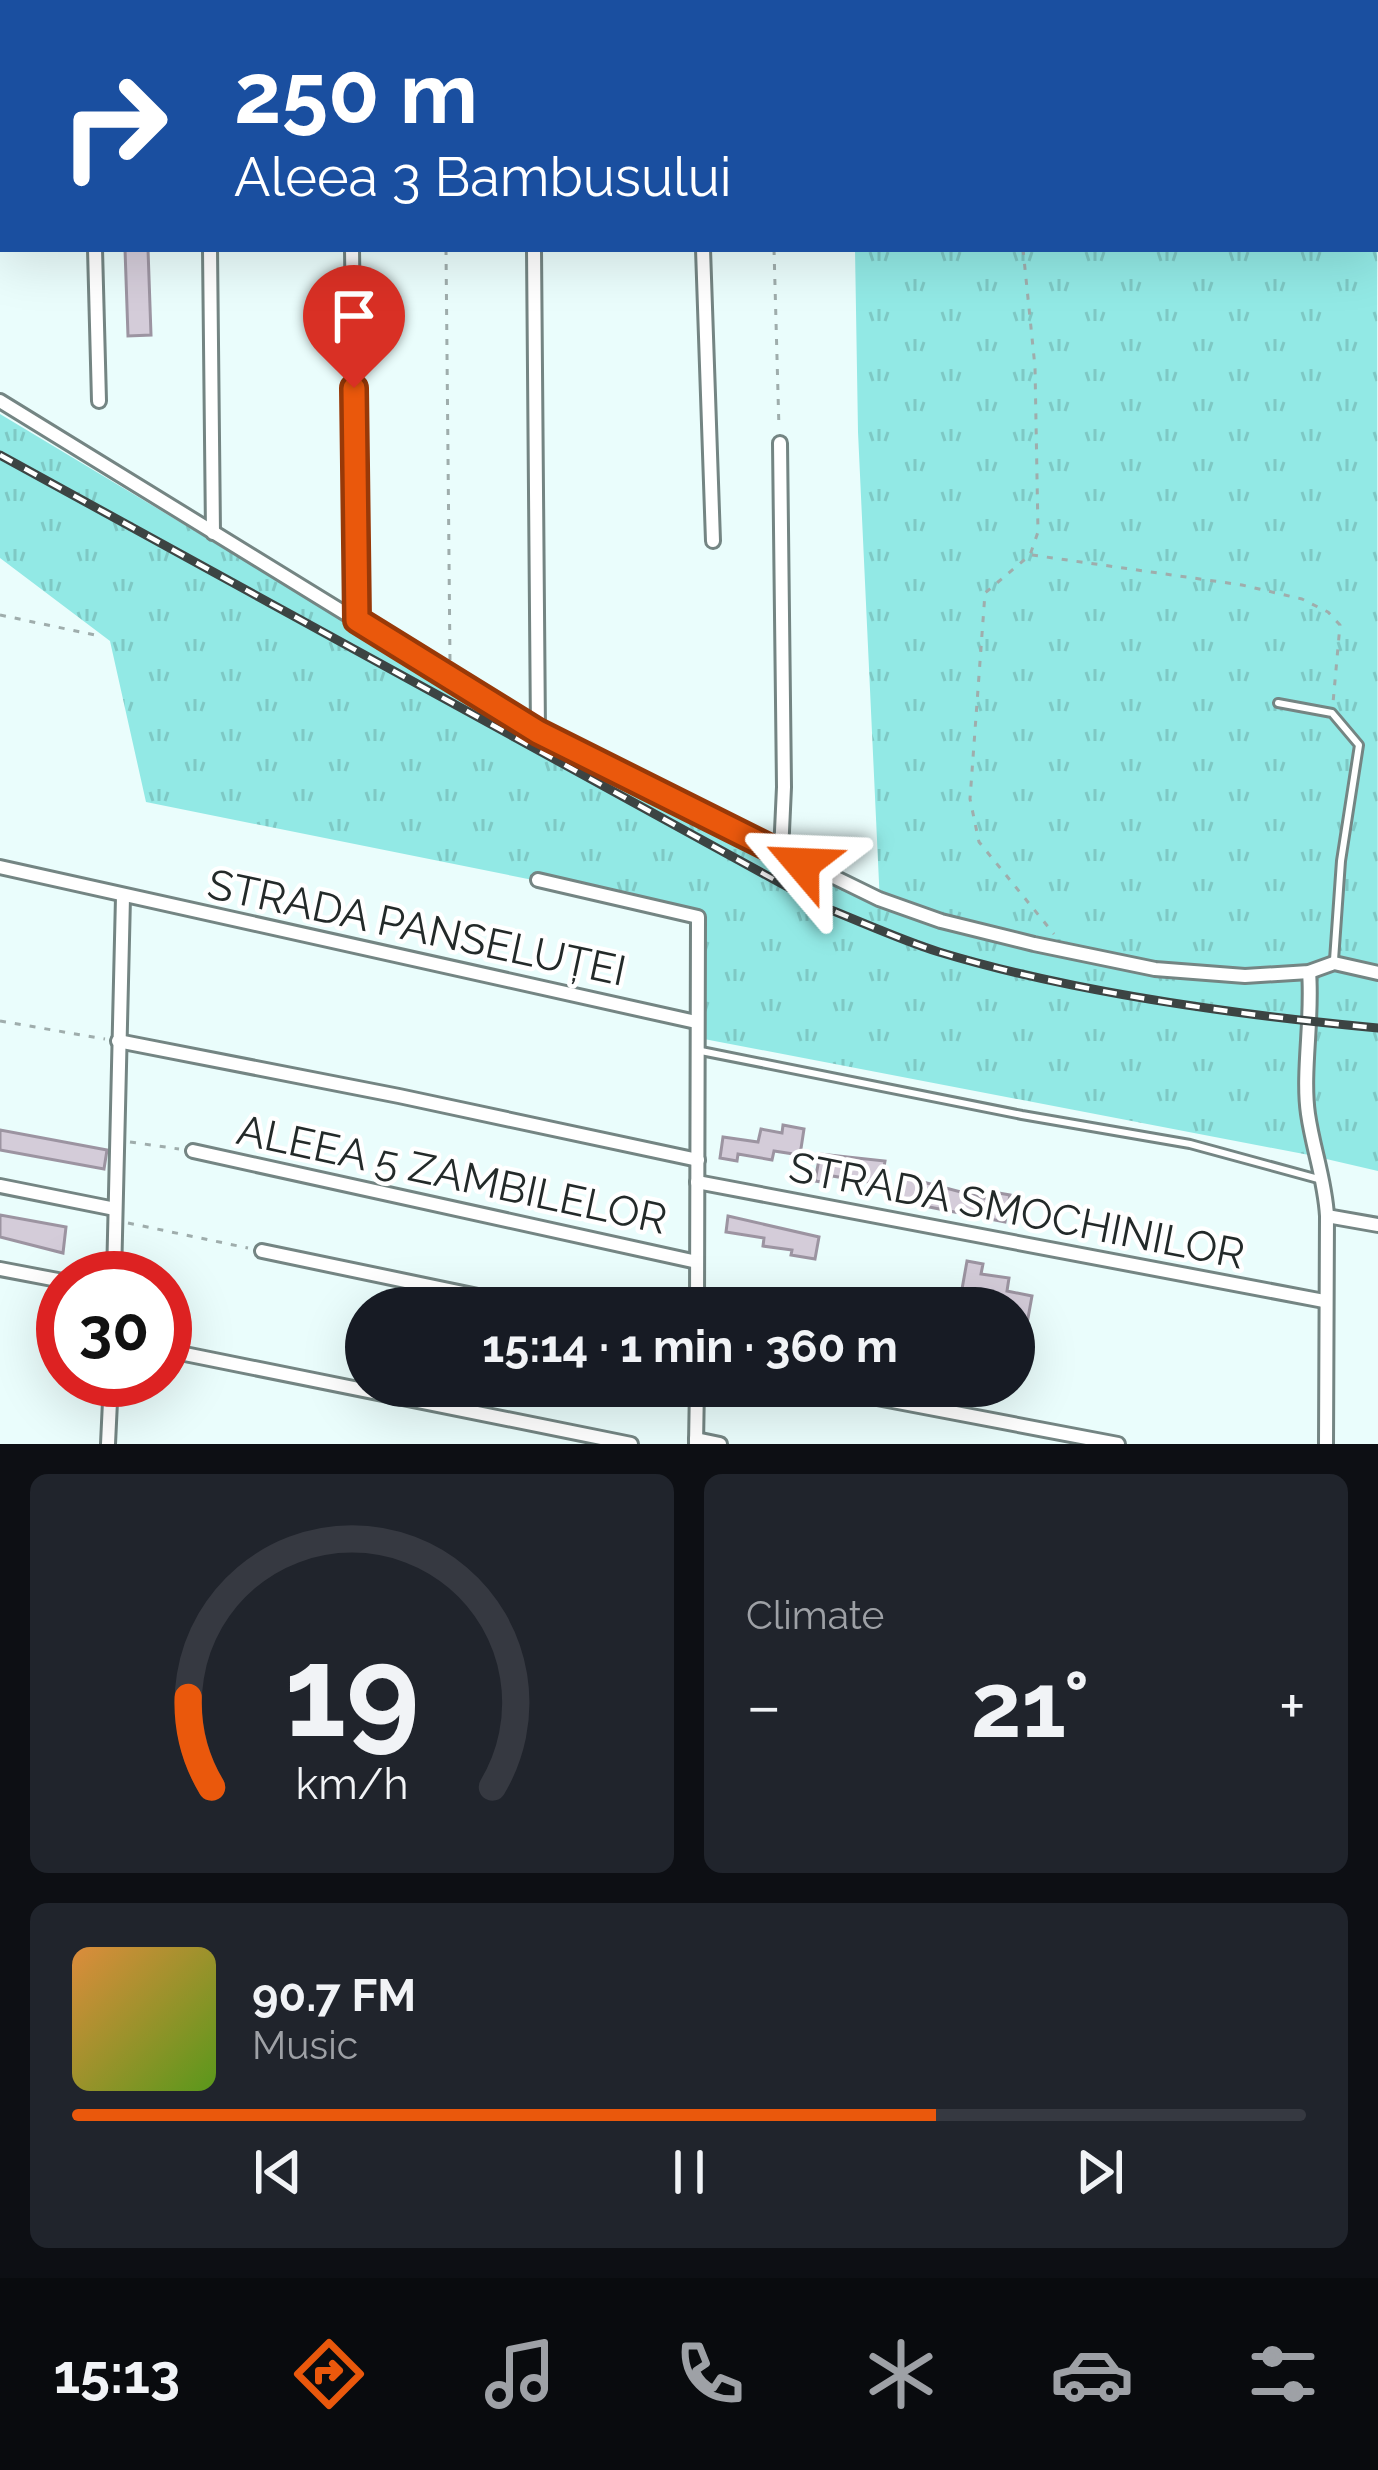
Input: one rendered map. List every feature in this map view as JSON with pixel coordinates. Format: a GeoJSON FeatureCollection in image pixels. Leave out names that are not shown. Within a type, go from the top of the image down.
{"type":"FeatureCollection","features":[{"type":"Feature","properties":{"kind":"street"},"geometry":{"type":"LineString","coordinates":[[95,252],[99,401]]}},
{"type":"Feature","properties":{"kind":"street"},"geometry":{"type":"LineString","coordinates":[[210,252],[213,533]]}},
{"type":"Feature","properties":{"kind":"street"},"geometry":{"type":"LineString","coordinates":[[352,252],[357,620]]}},
{"type":"Feature","properties":{"kind":"street"},"geometry":{"type":"LineString","coordinates":[[534,252],[538,732]]}},
{"type":"Feature","properties":{"kind":"street"},"geometry":{"type":"LineString","coordinates":[[703,252],[713,541]]}},
{"type":"Feature","properties":{"kind":"street"},"geometry":{"type":"LineString","coordinates":[[0,400],[538,732],[879,899],[940,921],[1155,969],[1245,976],[1309,972],[1334,963],[1378,973]]}},
{"type":"Feature","properties":{"kind":"street"},"geometry":{"type":"LineString","coordinates":[[780,443],[781,853]]}},
{"type":"Feature","properties":{"kind":"street","name":"STRADA PANSELUȚEI"},"geometry":{"type":"LineString","coordinates":[[0,867],[696,1022]]}},
{"type":"Feature","properties":{"kind":"street"},"geometry":{"type":"LineString","coordinates":[[538,880],[698,917],[697,1287]]}},
{"type":"Feature","properties":{"kind":"street"},"geometry":{"type":"LineString","coordinates":[[114,1251],[123,897]]}},
{"type":"Feature","properties":{"kind":"street"},"geometry":{"type":"LineString","coordinates":[[1309,972],[1307,1111],[1325,1180],[1327,1216],[1326,1444]]}},
{"type":"Feature","properties":{"kind":"street"},"geometry":{"type":"LineString","coordinates":[[118,1041],[698,1160]]}},
{"type":"Feature","properties":{"kind":"street","name":"ALEEA 5 ZAMBILELOR"},"geometry":{"type":"LineString","coordinates":[[193,1151],[697,1262]]}},
{"type":"Feature","properties":{"kind":"street","name":"STRADA SMOCHINILOR"},"geometry":{"type":"LineString","coordinates":[[697,1182],[1324,1301]]}},
{"type":"Feature","properties":{"kind":"street"},"geometry":{"type":"LineString","coordinates":[[0,1186],[115,1214]]}},
{"type":"Feature","properties":{"kind":"street"},"geometry":{"type":"LineString","coordinates":[[1327,1216],[1378,1225]]}},
{"type":"Feature","properties":{"kind":"street"},"geometry":{"type":"LineString","coordinates":[[262,1251],[435,1287]]}},
{"type":"Feature","properties":{"kind":"street"},"geometry":{"type":"LineString","coordinates":[[0,1269],[36,1276]]}},
{"type":"Feature","properties":{"kind":"street"},"geometry":{"type":"LineString","coordinates":[[192,1355],[631,1444]]}},
{"type":"Feature","properties":{"kind":"street"},"geometry":{"type":"LineString","coordinates":[[108,1444],[109,1407]]}},
{"type":"Feature","properties":{"kind":"street"},"geometry":{"type":"LineString","coordinates":[[697,1407],[696,1442],[720,1444]]}},
{"type":"Feature","properties":{"kind":"street"},"geometry":{"type":"LineString","coordinates":[[924,1407],[1118,1444]]}},
{"type":"Feature","properties":{"kind":"lane"},"geometry":{"type":"LineString","coordinates":[[1278,704],[1332,713],[1359,745],[1341,861],[1334,963]]}},
{"type":"Feature","properties":{"kind":"lane"},"geometry":{"type":"LineString","coordinates":[[698,1051],[1190,1144],[1325,1180]]}},
{"type":"Feature","properties":{"kind":"path"},"geometry":{"type":"LineString","coordinates":[[446,252],[451,678]]}},
{"type":"Feature","properties":{"kind":"path"},"geometry":{"type":"LineString","coordinates":[[774,252],[780,443]]}},
{"type":"Feature","properties":{"kind":"path"},"geometry":{"type":"LineString","coordinates":[[1023,252],[1035,367],[1038,532],[1030,555],[985,593],[970,799],[979,842],[1066,950]]}},
{"type":"Feature","properties":{"kind":"path"},"geometry":{"type":"LineString","coordinates":[[1030,555],[1242,585],[1302,599],[1328,612],[1340,625],[1332,713]]}},
{"type":"Feature","properties":{"kind":"path"},"geometry":{"type":"LineString","coordinates":[[0,615],[95,634]]}},
{"type":"Feature","properties":{"kind":"path"},"geometry":{"type":"LineString","coordinates":[[0,1021],[118,1041]]}},
{"type":"Feature","properties":{"kind":"path"},"geometry":{"type":"LineString","coordinates":[[116,1139],[193,1151]]}},
{"type":"Feature","properties":{"kind":"path"},"geometry":{"type":"LineString","coordinates":[[115,1214],[262,1251]]}},
{"type":"Feature","properties":{"kind":"green space"},"geometry":{"type":"Polygon","coordinates":[[[855,252],[1377,252],[1378,1171],[704,1039],[692,912],[146,802],[110,641],[0,558],[0,414],[578,761],[791,866],[880,904],[858,432],[855,252]]]}},
{"type":"Feature","properties":{"kind":"building"},"geometry":{"type":"Polygon","coordinates":[[[125,252],[148,252],[151,335],[128,336],[125,252]]]}},
{"type":"Feature","properties":{"kind":"building"},"geometry":{"type":"Polygon","coordinates":[[[783,1125],[804,1129],[800,1155],[774,1151],[772,1160],[738,1154],[737,1161],[720,1158],[723,1137],[758,1142],[761,1129],[782,1133],[783,1125]]]}},
{"type":"Feature","properties":{"kind":"building"},"geometry":{"type":"Polygon","coordinates":[[[0,1130],[107,1150],[104,1169],[0,1150],[0,1130]]]}},
{"type":"Feature","properties":{"kind":"building"},"geometry":{"type":"Polygon","coordinates":[[[820,1154],[885,1161],[881,1184],[832,1176],[828,1183],[815,1181],[820,1154]]]}},
{"type":"Feature","properties":{"kind":"building"},"geometry":{"type":"Polygon","coordinates":[[[904,1177],[991,1200],[993,1192],[1010,1195],[1005,1222],[899,1201],[904,1177]]]}},
{"type":"Feature","properties":{"kind":"building"},"geometry":{"type":"Polygon","coordinates":[[[0,1215],[66,1227],[63,1251],[0,1237],[0,1215]]]}},
{"type":"Feature","properties":{"kind":"building"},"geometry":{"type":"Polygon","coordinates":[[[728,1216],[819,1237],[815,1259],[763,1246],[764,1238],[726,1232],[728,1216]]]}},
{"type":"Feature","properties":{"kind":"building"},"geometry":{"type":"Polygon","coordinates":[[[967,1261],[983,1264],[981,1274],[1009,1278],[1008,1287],[962,1287],[967,1261]]]}},
{"type":"Feature","properties":{"kind":"railway"},"geometry":{"type":"LineString","coordinates":[[0,455],[826,908],[939,952],[1100,991],[1378,1028]]}},
{"type":"Feature","properties":{"kind":"route"},"geometry":{"type":"LineString","coordinates":[[354,388],[357,620],[538,732],[802,864]]}}]}
